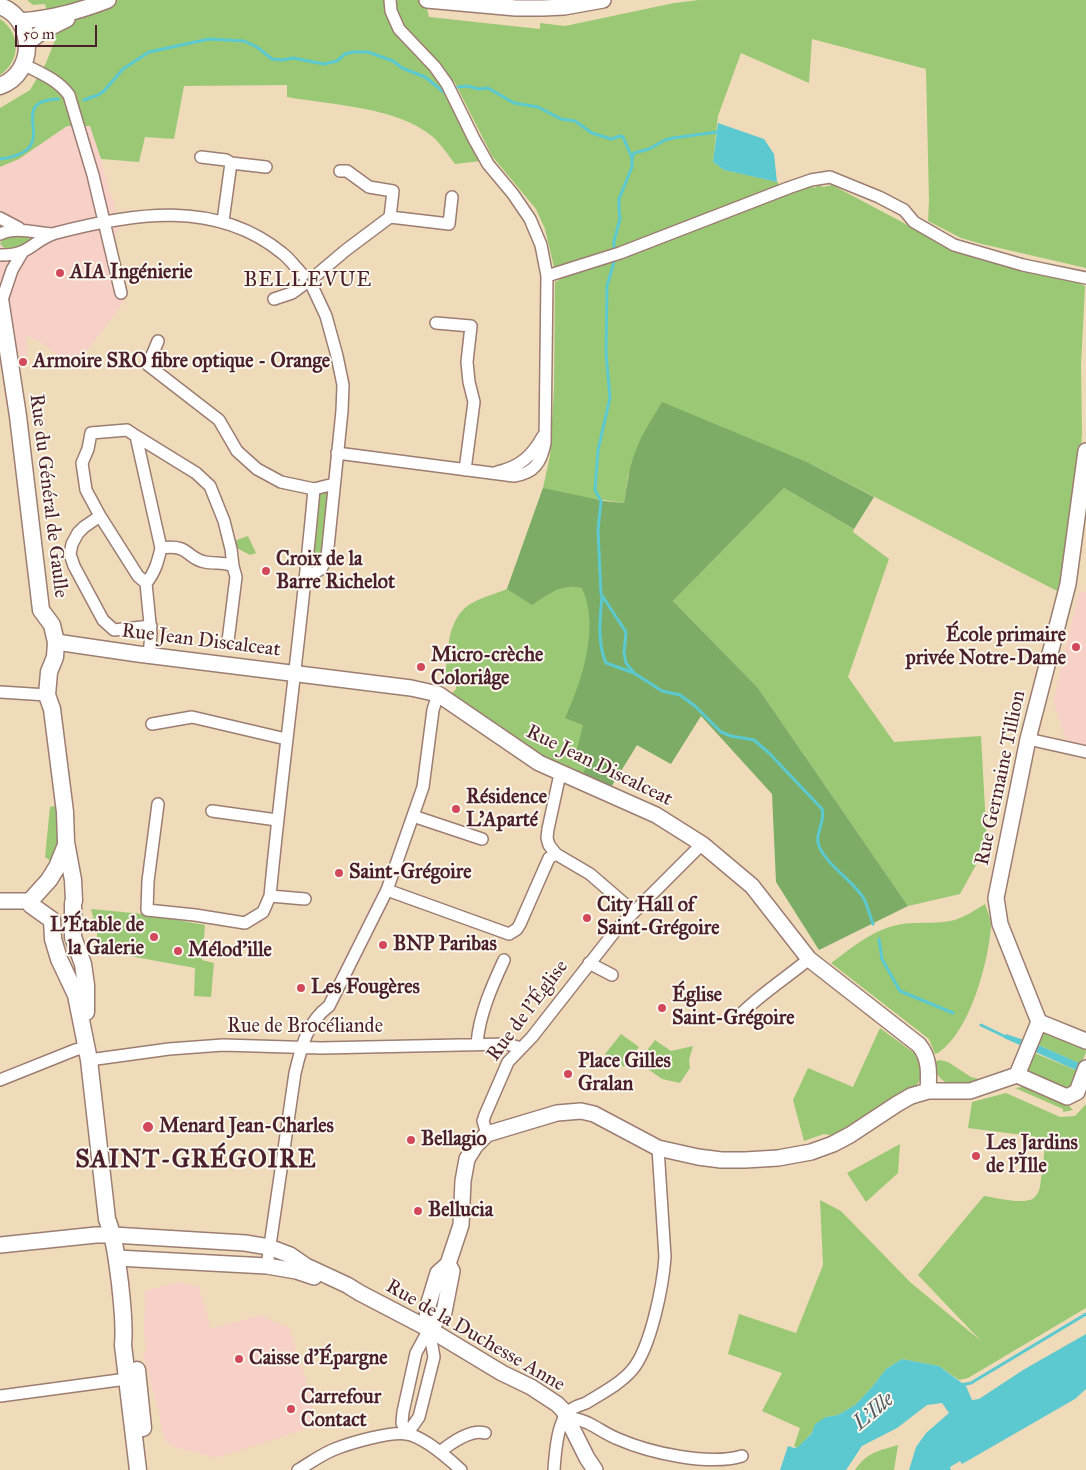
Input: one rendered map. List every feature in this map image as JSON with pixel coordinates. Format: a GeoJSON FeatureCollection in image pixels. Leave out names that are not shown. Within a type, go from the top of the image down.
{"type":"FeatureCollection","features":[{"type":"Feature","properties":{"kind":"main road"},"geometry":{"type":"LineString","coordinates":[[0,86],[16,76],[23,64],[27,50],[25,31],[19,21],[4,5]]}},
{"type":"Feature","properties":{"kind":"main road","name":"Rue du Général de Gaulle"},"geometry":{"type":"LineString","coordinates":[[1,301],[18,416],[41,610],[52,626],[56,642]]}},
{"type":"Feature","properties":{"kind":"main road"},"geometry":{"type":"LineString","coordinates":[[56,642],[55,657],[49,672],[47,695],[52,709],[65,812],[66,842],[73,880],[73,937],[83,964],[86,985],[87,1051]]}},
{"type":"Feature","properties":{"kind":"main road"},"geometry":{"type":"LineString","coordinates":[[52,920],[32,905],[30,900],[49,880],[57,867],[66,842]]}},
{"type":"Feature","properties":{"kind":"main road"},"geometry":{"type":"LineString","coordinates":[[49,880],[73,902]]}},
{"type":"Feature","properties":{"kind":"main road"},"geometry":{"type":"LineString","coordinates":[[52,920],[73,902]]}},
{"type":"Feature","properties":{"kind":"main road"},"geometry":{"type":"LineString","coordinates":[[52,920],[53,939],[58,958],[76,995],[87,1051],[107,1219],[113,1235],[117,1258],[125,1329],[133,1343],[132,1378],[138,1470]]}},
{"type":"Feature","properties":{"kind":"main road"},"geometry":{"type":"LineString","coordinates":[[132,1378],[148,1470]]}},
{"type":"Feature","properties":{"kind":"street"},"geometry":{"type":"LineString","coordinates":[[19,21],[80,10],[108,0]]}},
{"type":"Feature","properties":{"kind":"street"},"geometry":{"type":"LineString","coordinates":[[338,453],[494,473],[516,466],[525,460],[532,454],[544,434],[547,398],[547,276],[541,245],[530,219],[513,194],[488,164],[447,84],[435,67],[399,29],[391,11],[390,0]]}},
{"type":"Feature","properties":{"kind":"street"},"geometry":{"type":"LineString","coordinates":[[427,0],[516,8],[543,8],[564,7],[603,0]]}},
{"type":"Feature","properties":{"kind":"street"},"geometry":{"type":"LineString","coordinates":[[27,43],[42,30],[75,15],[80,10]]}},
{"type":"Feature","properties":{"kind":"street"},"geometry":{"type":"LineString","coordinates":[[23,64],[53,79],[69,95],[93,175],[121,294]]}},
{"type":"Feature","properties":{"kind":"street"},"geometry":{"type":"LineString","coordinates":[[200,157],[266,167]]}},
{"type":"Feature","properties":{"kind":"street"},"geometry":{"type":"LineString","coordinates":[[223,221],[231,163]]}},
{"type":"Feature","properties":{"kind":"street"},"geometry":{"type":"LineString","coordinates":[[340,171],[347,171],[369,187],[392,190],[390,218]]}},
{"type":"Feature","properties":{"kind":"street"},"geometry":{"type":"LineString","coordinates":[[547,276],[615,254],[788,188],[830,176],[904,210],[914,222],[954,245],[972,252],[1086,278]]}},
{"type":"Feature","properties":{"kind":"street"},"geometry":{"type":"LineString","coordinates":[[274,299],[292,293],[390,218],[449,224],[452,197]]}},
{"type":"Feature","properties":{"kind":"street"},"geometry":{"type":"LineString","coordinates":[[0,255],[22,253],[53,234],[142,216],[191,216],[223,221],[262,239],[283,254],[308,281],[326,316],[343,385],[327,557],[321,569],[306,578]]}},
{"type":"Feature","properties":{"kind":"street"},"geometry":{"type":"LineString","coordinates":[[0,218],[23,230]]}},
{"type":"Feature","properties":{"kind":"street"},"geometry":{"type":"LineString","coordinates":[[0,234],[9,230],[23,230],[53,234]]}},
{"type":"Feature","properties":{"kind":"street"},"geometry":{"type":"LineString","coordinates":[[1,301],[12,270],[22,253]]}},
{"type":"Feature","properties":{"kind":"street"},"geometry":{"type":"LineString","coordinates":[[436,323],[471,326],[467,362],[474,402],[465,470]]}},
{"type":"Feature","properties":{"kind":"street"},"geometry":{"type":"LineString","coordinates":[[158,340],[148,365],[219,420],[237,451],[257,469],[281,482],[314,489],[334,484]]}},
{"type":"Feature","properties":{"kind":"street"},"geometry":{"type":"LineString","coordinates":[[149,655],[151,626],[146,584],[138,576],[100,516],[86,490],[83,480],[82,463],[88,449],[91,433],[127,430],[201,476],[210,486],[224,522],[236,577],[228,641]]}},
{"type":"Feature","properties":{"kind":"street"},"geometry":{"type":"LineString","coordinates":[[136,436],[161,548],[155,570],[146,584]]}},
{"type":"Feature","properties":{"kind":"street","name":"Rue Germaine Tillion"},"geometry":{"type":"LineString","coordinates":[[1036,1027],[1000,924],[996,898],[1028,739],[1068,584],[1086,450]]}},
{"type":"Feature","properties":{"kind":"street"},"geometry":{"type":"LineString","coordinates":[[158,804],[148,881],[147,910],[245,923],[263,912],[270,896],[286,739],[306,578],[314,489]]}},
{"type":"Feature","properties":{"kind":"street"},"geometry":{"type":"LineString","coordinates":[[100,516],[84,527],[72,544],[70,554],[74,566],[103,620],[114,630],[151,626]]}},
{"type":"Feature","properties":{"kind":"street"},"geometry":{"type":"LineString","coordinates":[[161,548],[178,547],[202,562],[222,563],[233,566]]}},
{"type":"Feature","properties":{"kind":"street","name":"Rue Jean Discalceat"},"geometry":{"type":"LineString","coordinates":[[56,642],[411,688],[438,694],[538,763],[656,815],[702,844],[752,886],[809,959],[925,1052],[928,1060],[928,1092]]}},
{"type":"Feature","properties":{"kind":"street"},"geometry":{"type":"LineString","coordinates":[[0,692],[47,695]]}},
{"type":"Feature","properties":{"kind":"street"},"geometry":{"type":"LineString","coordinates":[[267,1266],[295,1073],[301,1048],[317,1015],[328,1006],[387,890],[423,788],[433,710],[438,694]]}},
{"type":"Feature","properties":{"kind":"street"},"geometry":{"type":"LineString","coordinates":[[152,724],[192,717],[286,739]]}},
{"type":"Feature","properties":{"kind":"street"},"geometry":{"type":"LineString","coordinates":[[1028,739],[1086,752]]}},
{"type":"Feature","properties":{"kind":"street"},"geometry":{"type":"LineString","coordinates":[[560,774],[547,838],[549,845],[556,854],[590,874],[634,912]]}},
{"type":"Feature","properties":{"kind":"street"},"geometry":{"type":"LineString","coordinates":[[212,811],[277,820]]}},
{"type":"Feature","properties":{"kind":"street"},"geometry":{"type":"LineString","coordinates":[[413,816],[482,839]]}},
{"type":"Feature","properties":{"kind":"street","name":"Rue de l'Église"},"geometry":{"type":"LineString","coordinates":[[487,1134],[483,1121],[508,1062],[532,1037],[616,930],[702,844]]}},
{"type":"Feature","properties":{"kind":"street"},"geometry":{"type":"LineString","coordinates":[[387,890],[509,934],[517,929],[520,924],[548,858],[556,854]]}},
{"type":"Feature","properties":{"kind":"street"},"geometry":{"type":"LineString","coordinates":[[270,896],[305,899]]}},
{"type":"Feature","properties":{"kind":"street"},"geometry":{"type":"LineString","coordinates":[[0,901],[30,900]]}},
{"type":"Feature","properties":{"kind":"street"},"geometry":{"type":"LineString","coordinates":[[742,1013],[757,998],[809,959]]}},
{"type":"Feature","properties":{"kind":"street"},"geometry":{"type":"LineString","coordinates":[[478,1044],[478,1034],[491,987],[504,960]]}},
{"type":"Feature","properties":{"kind":"street"},"geometry":{"type":"LineString","coordinates":[[589,964],[612,976]]}},
{"type":"Feature","properties":{"kind":"street"},"geometry":{"type":"LineString","coordinates":[[407,1434],[402,1423],[403,1412],[416,1353],[429,1329],[444,1312],[452,1271],[448,1264],[461,1225],[463,1181],[467,1159],[475,1146],[487,1134],[557,1114],[581,1111],[594,1114],[658,1148],[721,1160],[778,1158],[811,1152],[833,1144],[904,1100],[928,1092],[970,1091],[1019,1068],[1036,1027],[1086,1041]]}},
{"type":"Feature","properties":{"kind":"street","name":"Rue de Brocéliande"},"geometry":{"type":"LineString","coordinates":[[0,1080],[75,1050],[182,1048],[223,1045],[301,1048],[507,1044],[521,1048]]}},
{"type":"Feature","properties":{"kind":"street"},"geometry":{"type":"LineString","coordinates":[[1019,1068],[1067,1097],[1076,1092],[1086,1068]]}},
{"type":"Feature","properties":{"kind":"street"},"geometry":{"type":"LineString","coordinates":[[554,1470],[556,1446],[561,1425],[566,1416],[571,1410],[609,1389],[622,1379],[632,1370],[644,1348],[664,1275],[665,1257],[658,1148]]}},
{"type":"Feature","properties":{"kind":"street","name":"Rue de la Duchesse Anne"},"geometry":{"type":"LineString","coordinates":[[0,1245],[113,1235],[245,1243],[269,1247],[298,1259],[306,1266],[347,1285],[429,1329],[557,1404],[566,1416],[595,1470]]}},
{"type":"Feature","properties":{"kind":"street","name":"Rue de la Duchesse Anne"},"geometry":{"type":"LineString","coordinates":[[117,1258],[267,1266],[296,1271],[360,1293]]}},
{"type":"Feature","properties":{"kind":"street"},"geometry":{"type":"LineString","coordinates":[[407,1434],[419,1416],[434,1357],[429,1329]]}},
{"type":"Feature","properties":{"kind":"street"},"geometry":{"type":"LineString","coordinates":[[0,1396],[132,1378]]}},
{"type":"Feature","properties":{"kind":"street"},"geometry":{"type":"LineString","coordinates":[[566,1416],[587,1423],[618,1439],[664,1454],[719,1461],[742,1456]]}},
{"type":"Feature","properties":{"kind":"street"},"geometry":{"type":"LineString","coordinates":[[440,1452],[447,1446],[474,1433],[485,1433]]}},
{"type":"Feature","properties":{"kind":"street"},"geometry":{"type":"LineString","coordinates":[[298,1470],[334,1449],[384,1435],[407,1434],[440,1452],[461,1470]]}},
{"type":"Feature","properties":{"kind":"shaded area"},"geometry":{"type":"Polygon","coordinates":[[[67,126],[90,126],[113,199],[119,229],[114,237],[126,288],[125,300],[74,369],[41,342],[26,336],[28,355],[0,359],[0,167],[19,159],[67,126]]]}},
{"type":"Feature","properties":{"kind":"shaded area","name":"École primaire privée Notre-Dame"},"geometry":{"type":"Polygon","coordinates":[[[1079,591],[1086,592],[1086,747],[1067,743],[1053,701],[1079,591]]]}},
{"type":"Feature","properties":{"kind":"shaded area"},"geometry":{"type":"Polygon","coordinates":[[[178,1282],[199,1287],[211,1329],[260,1315],[289,1328],[318,1425],[216,1458],[174,1447],[166,1442],[143,1355],[146,1350],[144,1333],[145,1291],[178,1282]]]}},
{"type":"Feature","properties":{"kind":"green space"},"geometry":{"type":"Polygon","coordinates":[[[27,0],[425,0],[429,17],[540,29],[540,23],[565,26],[674,3],[699,0],[1086,0],[1086,268],[961,238],[928,221],[926,69],[812,39],[809,83],[741,53],[718,116],[713,162],[724,170],[778,182],[779,188],[606,253],[557,268],[554,267],[545,229],[536,209],[492,156],[454,81],[443,89],[481,161],[455,164],[433,137],[419,127],[402,119],[344,105],[287,97],[287,85],[184,86],[174,139],[145,137],[139,162],[101,159],[90,126],[67,126],[19,159],[0,167],[0,108],[30,90],[46,63],[55,40],[45,4],[33,5],[27,0]]]}},
{"type":"Feature","properties":{"kind":"green space"},"geometry":{"type":"Polygon","coordinates":[[[0,19],[12,32],[16,47],[12,62],[0,75],[0,19]]]}},
{"type":"Feature","properties":{"kind":"green space"},"geometry":{"type":"Polygon","coordinates":[[[807,184],[815,188],[818,184],[823,187],[832,185],[919,231],[1085,286],[1081,365],[1082,433],[1080,463],[1059,592],[809,463],[628,475],[624,503],[597,499],[671,764],[637,745],[611,787],[543,758],[452,693],[456,689],[456,683],[449,678],[445,679],[449,642],[458,616],[464,609],[478,600],[507,589],[543,488],[550,456],[554,388],[555,282],[577,271],[807,184]]]}},
{"type":"Feature","properties":{"kind":"green space"},"geometry":{"type":"Polygon","coordinates":[[[10,235],[37,237],[17,249],[7,250],[0,243],[10,235]]]}},
{"type":"Feature","properties":{"kind":"green space"},"geometry":{"type":"Polygon","coordinates":[[[662,402],[809,463],[874,497],[854,529],[784,488],[673,601],[758,688],[908,906],[819,950],[776,882],[772,794],[701,716],[671,764],[637,745],[611,787],[583,774],[586,766],[574,761],[583,725],[565,718],[583,671],[587,654],[589,620],[587,603],[582,588],[561,588],[532,605],[507,589],[543,488],[604,501],[624,503],[630,469],[638,444],[662,402]]]}},
{"type":"Feature","properties":{"kind":"green space"},"geometry":{"type":"Polygon","coordinates":[[[784,488],[854,529],[853,532],[889,559],[848,677],[894,742],[981,736],[987,845],[960,894],[908,906],[758,688],[673,601],[784,488]]]}},
{"type":"Feature","properties":{"kind":"green space"},"geometry":{"type":"Polygon","coordinates":[[[328,489],[321,561],[314,562],[311,559],[317,493],[328,489]]]}},
{"type":"Feature","properties":{"kind":"green space"},"geometry":{"type":"Polygon","coordinates":[[[248,536],[256,553],[250,555],[235,547],[234,541],[248,536]]]}},
{"type":"Feature","properties":{"kind":"green space"},"geometry":{"type":"Polygon","coordinates":[[[56,806],[59,840],[54,863],[45,857],[50,807],[56,806]]]}},
{"type":"Feature","properties":{"kind":"green space"},"geometry":{"type":"Polygon","coordinates":[[[985,904],[991,927],[981,977],[968,1013],[959,1030],[938,1053],[935,1054],[929,1039],[831,963],[876,932],[906,924],[937,923],[954,920],[985,904]]]}},
{"type":"Feature","properties":{"kind":"green space"},"geometry":{"type":"Polygon","coordinates":[[[91,909],[143,914],[205,925],[202,960],[214,963],[211,997],[194,996],[195,968],[97,950],[97,931],[91,909]]]}},
{"type":"Feature","properties":{"kind":"green space"},"geometry":{"type":"Polygon","coordinates":[[[880,1028],[914,1053],[921,1064],[920,1079],[917,1085],[834,1136],[824,1134],[804,1141],[793,1100],[808,1068],[853,1087],[880,1028]]]}},
{"type":"Feature","properties":{"kind":"green space"},"geometry":{"type":"Polygon","coordinates":[[[1041,1031],[1085,1046],[1086,1052],[1081,1064],[1036,1044],[1041,1031]]]}},
{"type":"Feature","properties":{"kind":"green space"},"geometry":{"type":"Polygon","coordinates":[[[621,1034],[639,1047],[624,1067],[605,1054],[621,1034]]]}},
{"type":"Feature","properties":{"kind":"green space"},"geometry":{"type":"Polygon","coordinates":[[[655,1040],[671,1051],[693,1046],[689,1060],[690,1068],[680,1083],[662,1079],[638,1062],[655,1040]]]}},
{"type":"Feature","properties":{"kind":"green space"},"geometry":{"type":"Polygon","coordinates":[[[1032,1052],[1078,1071],[1072,1085],[1067,1088],[1028,1071],[1026,1069],[1032,1052]]]}},
{"type":"Feature","properties":{"kind":"green space"},"geometry":{"type":"Polygon","coordinates":[[[940,1060],[948,1062],[971,1077],[983,1080],[959,1085],[945,1082],[940,1078],[933,1062],[940,1060]]]}},
{"type":"Feature","properties":{"kind":"green space"},"geometry":{"type":"Polygon","coordinates":[[[1022,1087],[1067,1104],[1073,1110],[1063,1112],[1063,1109],[1015,1088],[1022,1087]]]}},
{"type":"Feature","properties":{"kind":"green space"},"geometry":{"type":"Polygon","coordinates":[[[1006,1093],[1060,1117],[1075,1116],[1086,1104],[1086,1308],[968,1378],[959,1380],[939,1366],[902,1359],[886,1369],[855,1405],[838,1415],[826,1417],[798,1448],[794,1446],[800,1428],[762,1411],[782,1373],[728,1354],[739,1314],[796,1333],[823,1265],[820,1200],[841,1211],[910,1282],[981,1341],[918,1275],[984,1196],[1024,1201],[1034,1198],[1040,1187],[1046,1138],[968,1128],[972,1102],[1006,1093]]]}},
{"type":"Feature","properties":{"kind":"green space"},"geometry":{"type":"Polygon","coordinates":[[[900,1144],[898,1173],[866,1202],[847,1173],[900,1144]]]}},
{"type":"Feature","properties":{"kind":"green space"},"geometry":{"type":"Polygon","coordinates":[[[898,1445],[894,1470],[855,1470],[869,1456],[898,1445]]]}},
{"type":"Feature","properties":{"kind":"water"},"geometry":{"type":"Polygon","coordinates":[[[718,123],[764,139],[774,154],[777,182],[724,170],[713,162],[718,123]]]}},
{"type":"Feature","properties":{"kind":"water"},"geometry":{"type":"Polygon","coordinates":[[[1006,1034],[1036,1044],[1086,1066],[1078,1071],[1004,1038],[1006,1034]]]}},
{"type":"Feature","properties":{"kind":"water","name":"L'Ille"},"geometry":{"type":"Polygon","coordinates":[[[1086,1334],[1086,1389],[1075,1399],[962,1464],[960,1461],[950,1467],[951,1470],[909,1470],[916,1447],[926,1433],[949,1413],[942,1403],[927,1405],[897,1428],[862,1446],[846,1470],[780,1470],[788,1446],[798,1447],[812,1433],[815,1424],[826,1417],[838,1415],[855,1405],[886,1369],[902,1359],[939,1366],[966,1386],[972,1400],[979,1399],[1023,1370],[1086,1334]]]}},
{"type":"Feature","properties":{"kind":"waterway"},"geometry":{"type":"LineString","coordinates":[[84,100],[104,91],[123,69],[149,52],[209,39],[244,41],[257,47],[272,59],[293,58],[324,64],[337,61],[345,54],[368,52],[393,61],[402,68],[425,77],[445,93]]}},
{"type":"Feature","properties":{"kind":"waterway"},"geometry":{"type":"LineString","coordinates":[[458,87],[488,88],[514,103],[538,107],[561,119],[575,121],[592,133],[611,139],[623,137],[632,158],[632,167],[619,199],[620,219],[614,241],[614,262],[607,286],[606,353],[610,398],[598,450],[595,490],[601,501],[598,530],[601,594],[626,632],[624,653],[626,663],[634,673],[662,691],[680,695],[695,706],[721,732],[731,736],[754,740],[769,753],[822,809],[823,818],[818,837],[819,846],[834,867],[860,893],[873,924]]}},
{"type":"Feature","properties":{"kind":"waterway"},"geometry":{"type":"LineString","coordinates":[[0,159],[20,154],[30,146],[33,137],[32,117],[34,108],[42,102],[58,99]]}},
{"type":"Feature","properties":{"kind":"waterway"},"geometry":{"type":"LineString","coordinates":[[632,158],[634,153],[649,149],[665,140],[717,132]]}},
{"type":"Feature","properties":{"kind":"waterway"},"geometry":{"type":"LineString","coordinates":[[602,597],[600,639],[606,663],[634,673]]}},
{"type":"Feature","properties":{"kind":"waterway"},"geometry":{"type":"LineString","coordinates":[[879,939],[882,959],[900,991],[953,1013]]}},
{"type":"Feature","properties":{"kind":"waterway"},"geometry":{"type":"LineString","coordinates":[[981,1025],[1008,1038]]}},
{"type":"Feature","properties":{"kind":"waterway"},"geometry":{"type":"LineString","coordinates":[[961,1385],[971,1383],[1086,1314]]}},
{"type":"Feature","properties":{"kind":"place","name":"AIA Ingénierie"},"geometry":{"type":"Point","coordinates":[60,273]}},
{"type":"Feature","properties":{"kind":"place","name":"Armoire SRO fibre optique - Orange"},"geometry":{"type":"Point","coordinates":[23,362]}},
{"type":"Feature","properties":{"kind":"place","name":"Croix de la Barre Richelot"},"geometry":{"type":"Point","coordinates":[266,571]}},
{"type":"Feature","properties":{"kind":"place","name":"École primaire privée Notre-Dame"},"geometry":{"type":"Point","coordinates":[1076,647]}},
{"type":"Feature","properties":{"kind":"place","name":"Micro-crèche Coloriâge"},"geometry":{"type":"Point","coordinates":[421,667]}},
{"type":"Feature","properties":{"kind":"place","name":"Résidence L'Aparté"},"geometry":{"type":"Point","coordinates":[456,809]}},
{"type":"Feature","properties":{"kind":"place","name":"Saint-Grégoire"},"geometry":{"type":"Point","coordinates":[339,873]}},
{"type":"Feature","properties":{"kind":"place","name":"City Hall of Saint-Grégoire"},"geometry":{"type":"Point","coordinates":[587,918]}},
{"type":"Feature","properties":{"kind":"place","name":"L'Étable de la Galerie"},"geometry":{"type":"Point","coordinates":[154,937]}},
{"type":"Feature","properties":{"kind":"place","name":"BNP Paribas"},"geometry":{"type":"Point","coordinates":[383,945]}},
{"type":"Feature","properties":{"kind":"place","name":"Mélod'ille"},"geometry":{"type":"Point","coordinates":[178,951]}},
{"type":"Feature","properties":{"kind":"place","name":"Les Fougères"},"geometry":{"type":"Point","coordinates":[301,988]}},
{"type":"Feature","properties":{"kind":"place","name":"Église Saint-Grégoire"},"geometry":{"type":"Point","coordinates":[662,1008]}},
{"type":"Feature","properties":{"kind":"place","name":"Place Gilles Gralan"},"geometry":{"type":"Point","coordinates":[568,1074]}},
{"type":"Feature","properties":{"kind":"place","name":"Menard Jean-Charles"},"geometry":{"type":"Point","coordinates":[148,1127]}},
{"type":"Feature","properties":{"kind":"place","name":"Bellagio"},"geometry":{"type":"Point","coordinates":[411,1140]}},
{"type":"Feature","properties":{"kind":"place","name":"Les Jardins de l'Ille"},"geometry":{"type":"Point","coordinates":[976,1156]}},
{"type":"Feature","properties":{"kind":"place","name":"Bellucia"},"geometry":{"type":"Point","coordinates":[418,1211]}},
{"type":"Feature","properties":{"kind":"place","name":"Caisse d'Épargne"},"geometry":{"type":"Point","coordinates":[239,1359]}},
{"type":"Feature","properties":{"kind":"place","name":"Carrefour Contact"},"geometry":{"type":"Point","coordinates":[291,1409]}},
{"type":"Feature","properties":{"kind":"district","name":"BELLEVUE"},"geometry":{"type":"Point","coordinates":[308,281]}},
{"type":"Feature","properties":{"kind":"district","name":"SAINT-GRÉGOIRE"},"geometry":{"type":"Point","coordinates":[196,1161]}}]}
